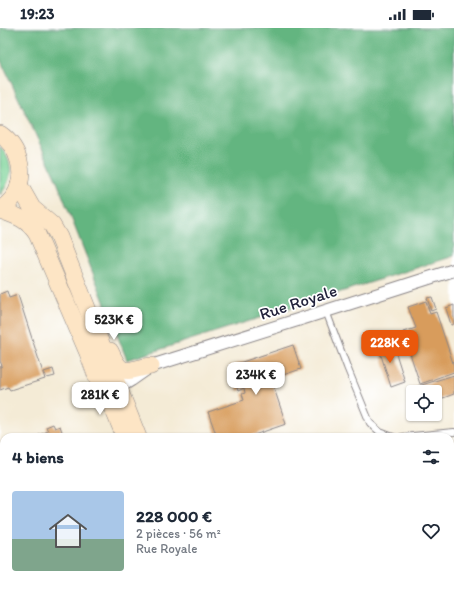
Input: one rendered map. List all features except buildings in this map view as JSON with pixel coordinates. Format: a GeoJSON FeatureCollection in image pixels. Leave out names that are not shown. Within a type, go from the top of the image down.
{"type":"FeatureCollection","features":[{"type":"Feature","properties":{"kind":"main road"},"geometry":{"type":"LineString","coordinates":[[0,134],[6,138],[19,159],[21,173],[19,185],[15,195],[9,203],[0,210]]}},
{"type":"Feature","properties":{"kind":"main road"},"geometry":{"type":"LineString","coordinates":[[19,185],[32,208],[52,225],[58,237],[136,433]]}},
{"type":"Feature","properties":{"kind":"main road"},"geometry":{"type":"LineString","coordinates":[[0,210],[25,220],[37,234],[88,353],[99,383],[124,433]]}},
{"type":"Feature","properties":{"kind":"main road"},"geometry":{"type":"LineString","coordinates":[[84,304],[95,316],[116,365],[120,369],[127,371],[151,366]]}},
{"type":"Feature","properties":{"kind":"main road"},"geometry":{"type":"LineString","coordinates":[[88,353],[99,362],[107,381],[112,386],[118,388]]}},
{"type":"Feature","properties":{"kind":"street","name":"Rue Royale"},"geometry":{"type":"LineString","coordinates":[[118,388],[151,366],[454,270]]}},
{"type":"Feature","properties":{"kind":"lane"},"geometry":{"type":"LineString","coordinates":[[326,311],[346,367],[370,422],[383,433]]}},
{"type":"Feature","properties":{"kind":"lane"},"geometry":{"type":"LineString","coordinates":[[444,433],[454,432]]}},
{"type":"Feature","properties":{"kind":"green space"},"geometry":{"type":"Polygon","coordinates":[[[0,28],[454,28],[454,256],[127,360],[54,174],[0,59],[0,28]]]}},
{"type":"Feature","properties":{"kind":"green space"},"geometry":{"type":"Polygon","coordinates":[[[0,146],[10,165],[10,176],[0,195],[0,146]]]}}]}
